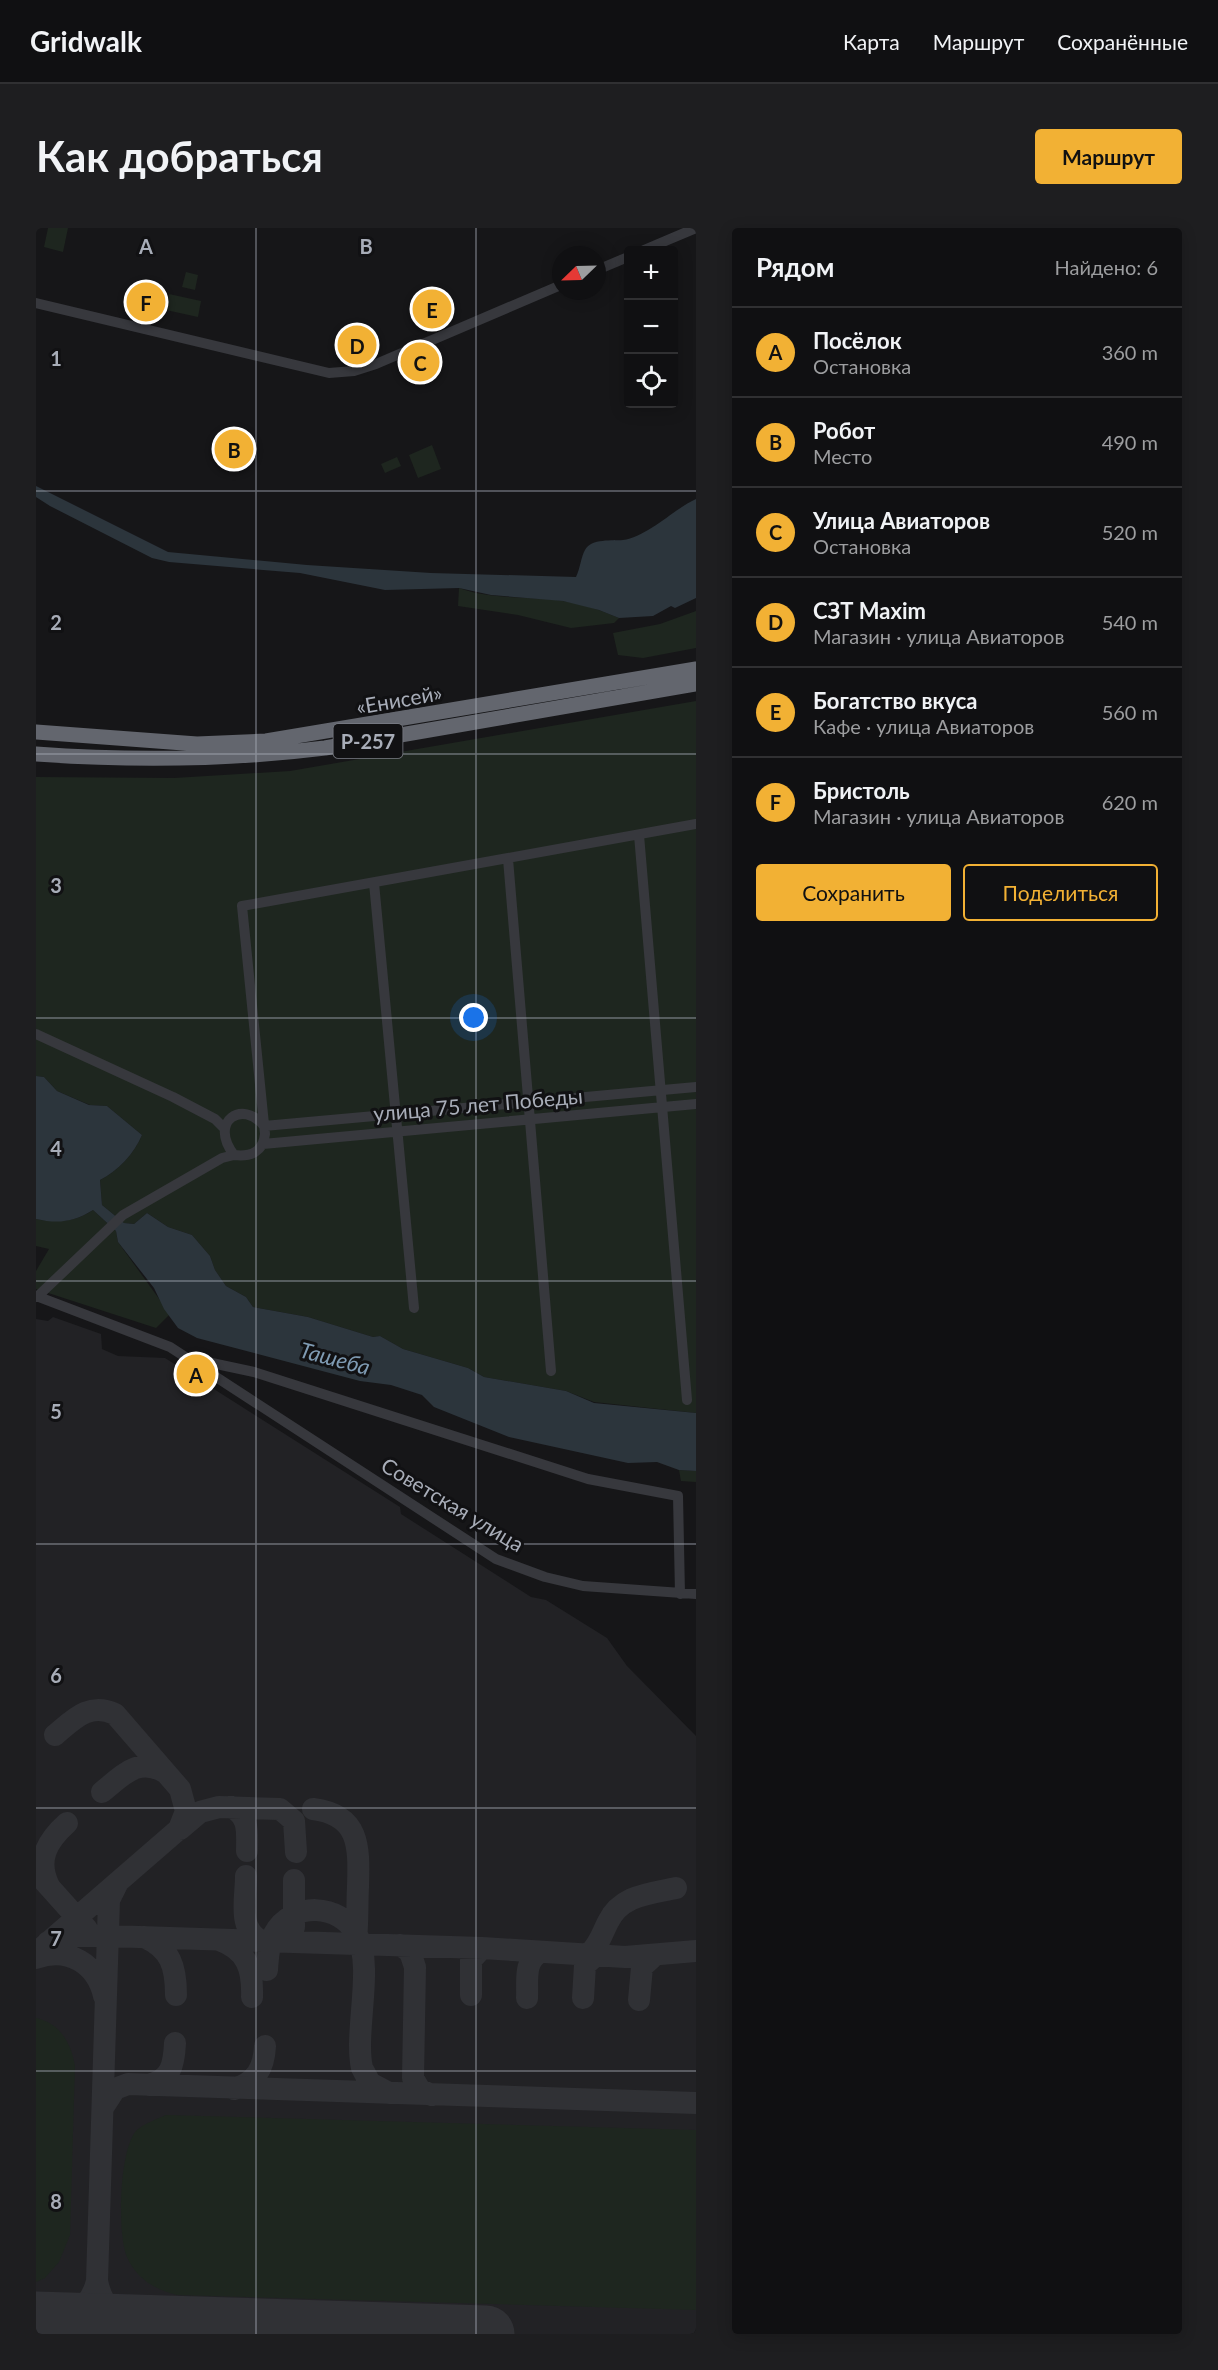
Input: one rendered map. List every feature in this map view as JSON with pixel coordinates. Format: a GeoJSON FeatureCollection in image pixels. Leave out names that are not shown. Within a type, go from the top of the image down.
{"type":"FeatureCollection","features":[{"type":"Feature","properties":{"kind":"highway","name":"«Енисей»"},"geometry":{"type":"LineString","coordinates":[[36,732],[197,744],[266,741],[696,669]]}},
{"type":"Feature","properties":{"kind":"highway","name":"«Енисей»"},"geometry":{"type":"LineString","coordinates":[[36,754],[197,759],[269,755],[325,748],[696,684]]}},
{"type":"Feature","properties":{"kind":"street"},"geometry":{"type":"LineString","coordinates":[[653,246],[692,229]]}},
{"type":"Feature","properties":{"kind":"street"},"geometry":{"type":"LineString","coordinates":[[606,266],[624,259]]}},
{"type":"Feature","properties":{"kind":"street"},"geometry":{"type":"LineString","coordinates":[[36,303],[329,373],[354,371],[376,364],[552,289]]}},
{"type":"Feature","properties":{"kind":"street"},"geometry":{"type":"LineString","coordinates":[[136,1206],[222,1158],[252,1154],[263,1144],[264,1126],[242,906],[696,824]]}},
{"type":"Feature","properties":{"kind":"street"},"geometry":{"type":"LineString","coordinates":[[639,835],[687,1400]]}},
{"type":"Feature","properties":{"kind":"street"},"geometry":{"type":"LineString","coordinates":[[508,859],[551,1371]]}},
{"type":"Feature","properties":{"kind":"street"},"geometry":{"type":"LineString","coordinates":[[374,883],[414,1308]]}},
{"type":"Feature","properties":{"kind":"street"},"geometry":{"type":"LineString","coordinates":[[36,1034],[173,1097],[215,1119],[224,1128]]}},
{"type":"Feature","properties":{"kind":"street","name":"улица 75 лет Победы"},"geometry":{"type":"LineString","coordinates":[[264,1126],[696,1087]]}},
{"type":"Feature","properties":{"kind":"street","name":"улица 75 лет Победы"},"geometry":{"type":"LineString","coordinates":[[263,1144],[696,1104]]}},
{"type":"Feature","properties":{"kind":"street"},"geometry":{"type":"LineString","coordinates":[[234,1155],[224,1142],[224,1128],[233,1117],[240,1114],[254,1116],[264,1126]]}},
{"type":"Feature","properties":{"kind":"street"},"geometry":{"type":"LineString","coordinates":[[224,1142],[213,1156],[123,1215],[36,1297],[150,1338],[187,1357],[254,1372],[588,1479],[678,1496],[680,1594]]}},
{"type":"Feature","properties":{"kind":"street","name":"Советская улица"},"geometry":{"type":"LineString","coordinates":[[187,1357],[244,1397],[496,1559],[545,1577],[583,1586],[696,1594]]}},
{"type":"Feature","properties":{"kind":"shaded area"},"geometry":{"type":"Polygon","coordinates":[[[48,228],[68,228],[63,252],[44,247],[48,228]]]}},
{"type":"Feature","properties":{"kind":"shaded area"},"geometry":{"type":"Polygon","coordinates":[[[186,272],[198,275],[195,290],[182,287],[186,272]]]}},
{"type":"Feature","properties":{"kind":"shaded area"},"geometry":{"type":"Polygon","coordinates":[[[169,294],[201,301],[198,317],[166,310],[169,294]]]}},
{"type":"Feature","properties":{"kind":"shaded area"},"geometry":{"type":"Polygon","coordinates":[[[432,445],[441,469],[418,478],[409,455],[432,445]]]}},
{"type":"Feature","properties":{"kind":"shaded area"},"geometry":{"type":"Polygon","coordinates":[[[397,457],[401,466],[385,473],[381,464],[397,457]]]}},
{"type":"Feature","properties":{"kind":"shaded area"},"geometry":{"type":"Polygon","coordinates":[[[459,588],[491,595],[566,601],[619,618],[614,623],[571,628],[518,615],[458,606],[459,588]]]}},
{"type":"Feature","properties":{"kind":"shaded area"},"geometry":{"type":"Polygon","coordinates":[[[696,611],[696,648],[643,658],[618,655],[613,633],[660,624],[696,611]]]}},
{"type":"Feature","properties":{"kind":"shaded area"},"geometry":{"type":"Polygon","coordinates":[[[696,701],[696,1413],[594,1402],[566,1391],[484,1377],[468,1368],[403,1349],[380,1336],[373,1337],[308,1317],[253,1307],[246,1297],[226,1286],[215,1270],[210,1256],[192,1235],[168,1227],[147,1213],[134,1224],[124,1223],[102,1205],[100,1180],[125,1161],[135,1149],[142,1135],[107,1106],[90,1105],[57,1091],[44,1077],[36,1076],[36,777],[174,778],[290,771],[696,701]]]}},
{"type":"Feature","properties":{"kind":"shaded area"},"geometry":{"type":"Polygon","coordinates":[[[93,1210],[116,1231],[118,1242],[170,1314],[156,1328],[36,1289],[36,1271],[49,1249],[36,1246],[36,1219],[66,1220],[80,1217],[93,1210]]]}},
{"type":"Feature","properties":{"kind":"shaded area"},"geometry":{"type":"Polygon","coordinates":[[[53,1317],[101,1334],[102,1349],[118,1356],[165,1358],[400,1507],[401,1514],[531,1597],[546,1600],[607,1638],[627,1666],[696,1736],[696,2334],[36,2334],[36,1319],[48,1321],[53,1317]]]}},
{"type":"Feature","properties":{"kind":"shaded area"},"geometry":{"type":"Polygon","coordinates":[[[679,1470],[696,1471],[696,1482],[681,1481],[679,1470]]]}},
{"type":"Feature","properties":{"kind":"shaded area"},"geometry":{"type":"Polygon","coordinates":[[[36,2018],[52,2024],[63,2035],[71,2050],[75,2066],[70,2235],[59,2262],[45,2278],[36,2282],[36,2018]]]}},
{"type":"Feature","properties":{"kind":"shaded area"},"geometry":{"type":"Polygon","coordinates":[[[166,2115],[696,2130],[696,2310],[169,2293],[147,2282],[131,2264],[124,2246],[121,2212],[123,2172],[131,2139],[137,2130],[166,2115]]]}},
{"type":"Feature","properties":{"kind":"water"},"geometry":{"type":"Polygon","coordinates":[[[36,486],[168,552],[307,565],[431,573],[576,577],[588,546],[608,540],[632,538],[696,499],[696,598],[675,608],[671,606],[653,616],[619,618],[599,610],[563,601],[491,595],[459,588],[385,590],[300,573],[169,562],[152,558],[50,506],[36,497],[36,486]]]}},
{"type":"Feature","properties":{"kind":"water","name":"Ташеба"},"geometry":{"type":"Polygon","coordinates":[[[36,1076],[44,1077],[57,1091],[89,1105],[107,1106],[142,1135],[135,1149],[125,1161],[100,1180],[102,1205],[124,1223],[134,1224],[147,1213],[168,1227],[192,1235],[210,1256],[215,1270],[226,1286],[246,1297],[253,1307],[308,1317],[373,1337],[380,1336],[403,1349],[468,1368],[484,1377],[566,1391],[594,1403],[696,1413],[696,1471],[679,1470],[657,1462],[628,1463],[509,1437],[434,1407],[422,1395],[391,1385],[360,1381],[197,1338],[178,1328],[164,1309],[154,1288],[118,1242],[116,1231],[93,1210],[66,1221],[36,1219],[36,1076]]]}},
{"type":"Feature","properties":{"kind":"taxiway"},"geometry":{"type":"LineString","coordinates":[[36,1953],[179,1829],[186,1811],[180,1789],[115,1714],[106,1711],[90,1711],[75,1718],[55,1735]]}},
{"type":"Feature","properties":{"kind":"taxiway"},"geometry":{"type":"LineString","coordinates":[[102,1792],[124,1774],[139,1767],[148,1766],[166,1773]]}},
{"type":"Feature","properties":{"kind":"taxiway"},"geometry":{"type":"LineString","coordinates":[[180,1829],[200,1812],[219,1807],[280,1809],[294,1821],[296,1852]]}},
{"type":"Feature","properties":{"kind":"taxiway"},"geometry":{"type":"LineString","coordinates":[[231,1807],[242,1815],[244,1820],[247,1832],[247,1851]]}},
{"type":"Feature","properties":{"kind":"taxiway"},"geometry":{"type":"LineString","coordinates":[[313,1809],[329,1812],[340,1818],[349,1826],[354,1836],[358,1859],[356,1939]]}},
{"type":"Feature","properties":{"kind":"taxiway"},"geometry":{"type":"LineString","coordinates":[[49,1886],[45,1877],[44,1859],[49,1844],[67,1823]]}},
{"type":"Feature","properties":{"kind":"taxiway"},"geometry":{"type":"LineString","coordinates":[[36,1872],[87,1929]]}},
{"type":"Feature","properties":{"kind":"taxiway"},"geometry":{"type":"LineString","coordinates":[[246,1876],[244,1904],[246,1922],[254,1936],[262,1941]]}},
{"type":"Feature","properties":{"kind":"taxiway"},"geometry":{"type":"LineString","coordinates":[[294,1880],[294,1927]]}},
{"type":"Feature","properties":{"kind":"taxiway"},"geometry":{"type":"LineString","coordinates":[[43,2320],[62,2317],[78,2311],[89,2299],[97,2281],[109,1900],[118,1882]]}},
{"type":"Feature","properties":{"kind":"taxiway"},"geometry":{"type":"LineString","coordinates":[[589,1954],[620,1906],[646,1894],[676,1888]]}},
{"type":"Feature","properties":{"kind":"taxiway"},"geometry":{"type":"LineString","coordinates":[[267,1970],[272,1938],[282,1923],[292,1916],[304,1911],[316,1910],[328,1912],[349,1924],[362,1948],[364,1964],[360,2036],[362,2068],[370,2083],[389,2093]]}},
{"type":"Feature","properties":{"kind":"taxiway"},"geometry":{"type":"LineString","coordinates":[[48,1942],[64,1936],[108,1936],[482,1948],[625,1957],[696,1951]]}},
{"type":"Feature","properties":{"kind":"taxiway"},"geometry":{"type":"LineString","coordinates":[[144,1937],[160,1947],[170,1960],[175,1976],[176,1995]]}},
{"type":"Feature","properties":{"kind":"taxiway"},"geometry":{"type":"LineString","coordinates":[[219,1940],[242,1955],[249,1969],[252,1997]]}},
{"type":"Feature","properties":{"kind":"taxiway"},"geometry":{"type":"LineString","coordinates":[[400,1945],[410,1952],[415,1967],[413,2078],[420,2090],[432,2095]]}},
{"type":"Feature","properties":{"kind":"taxiway"},"geometry":{"type":"LineString","coordinates":[[471,1995],[471,1960],[482,1948]]}},
{"type":"Feature","properties":{"kind":"taxiway"},"geometry":{"type":"LineString","coordinates":[[527,1998],[529,1966],[531,1960],[541,1952]]}},
{"type":"Feature","properties":{"kind":"taxiway"},"geometry":{"type":"LineString","coordinates":[[36,1958],[59,1954],[79,1960],[95,1975],[104,1996]]}},
{"type":"Feature","properties":{"kind":"taxiway"},"geometry":{"type":"LineString","coordinates":[[583,1998],[585,1965],[596,1955]]}},
{"type":"Feature","properties":{"kind":"taxiway"},"geometry":{"type":"LineString","coordinates":[[639,2000],[642,1967],[655,1955]]}},
{"type":"Feature","properties":{"kind":"taxiway"},"geometry":{"type":"LineString","coordinates":[[148,2085],[162,2079],[170,2070],[175,2043]]}},
{"type":"Feature","properties":{"kind":"taxiway"},"geometry":{"type":"LineString","coordinates":[[234,2089],[248,2082],[257,2073],[263,2061],[265,2046]]}},
{"type":"Feature","properties":{"kind":"taxiway"},"geometry":{"type":"LineString","coordinates":[[104,2106],[115,2089],[128,2084],[696,2103]]}},
{"type":"Feature","properties":{"kind":"taxiway"},"geometry":{"type":"LineString","coordinates":[[97,2281],[102,2297],[110,2309],[138,2323]]}},
{"type":"Feature","properties":{"kind":"runway"},"geometry":{"type":"LineString","coordinates":[[36,2320],[486,2334]]}},
{"type":"Feature","properties":{"kind":"place","name":"Бристоль"},"geometry":{"type":"Point","coordinates":[146,302]}},
{"type":"Feature","properties":{"kind":"place","name":"Богатство вкуса"},"geometry":{"type":"Point","coordinates":[432,309]}},
{"type":"Feature","properties":{"kind":"place","name":"СЗТ Maxim"},"geometry":{"type":"Point","coordinates":[357,345]}},
{"type":"Feature","properties":{"kind":"place","name":"Улица Авиаторов"},"geometry":{"type":"Point","coordinates":[420,362]}},
{"type":"Feature","properties":{"kind":"place","name":"Робот"},"geometry":{"type":"Point","coordinates":[234,449]}},
{"type":"Feature","properties":{"kind":"place","name":"Посёлок"},"geometry":{"type":"Point","coordinates":[196,1374]}}]}
